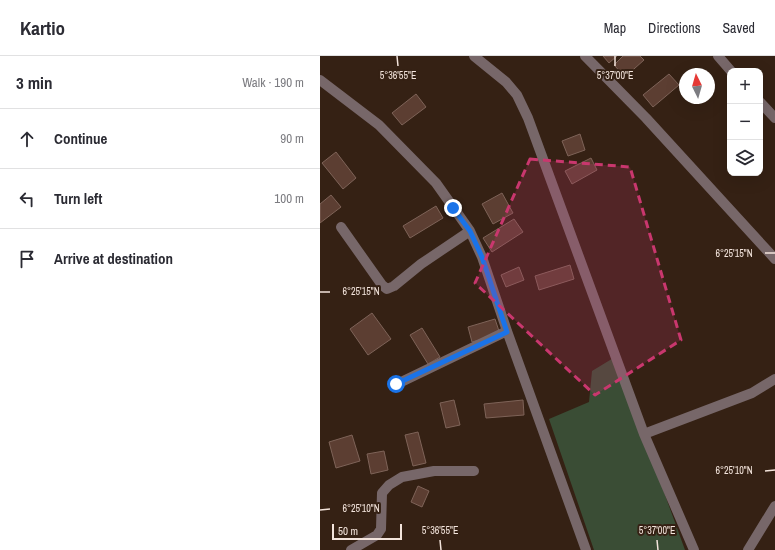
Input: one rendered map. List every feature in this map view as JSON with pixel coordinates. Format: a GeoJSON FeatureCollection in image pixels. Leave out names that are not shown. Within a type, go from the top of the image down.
{"type":"FeatureCollection","features":[{"type":"Feature","properties":{"kind":"street"},"geometry":{"type":"LineString","coordinates":[[474,56],[506,82],[517,95],[528,118],[644,434],[694,550]]}},
{"type":"Feature","properties":{"kind":"street"},"geometry":{"type":"LineString","coordinates":[[585,56],[646,118],[775,259]]}},
{"type":"Feature","properties":{"kind":"street"},"geometry":{"type":"LineString","coordinates":[[718,56],[728,68]]}},
{"type":"Feature","properties":{"kind":"street"},"geometry":{"type":"LineString","coordinates":[[320,80],[379,125],[436,184],[470,231],[482,257],[507,332],[585,550]]}},
{"type":"Feature","properties":{"kind":"street"},"geometry":{"type":"LineString","coordinates":[[762,104],[775,118]]}},
{"type":"Feature","properties":{"kind":"street"},"geometry":{"type":"LineString","coordinates":[[341,227],[382,285],[387,289],[394,286],[421,264],[470,231]]}},
{"type":"Feature","properties":{"kind":"street"},"geometry":{"type":"LineString","coordinates":[[396,384],[507,332]]}},
{"type":"Feature","properties":{"kind":"street"},"geometry":{"type":"LineString","coordinates":[[644,434],[752,393],[775,379]]}},
{"type":"Feature","properties":{"kind":"street"},"geometry":{"type":"LineString","coordinates":[[352,550],[377,534],[381,529],[382,493],[389,485],[402,476],[434,471],[474,471]]}},
{"type":"Feature","properties":{"kind":"street"},"geometry":{"type":"LineString","coordinates":[[748,550],[775,506]]}},
{"type":"Feature","properties":{"kind":"highlighted area"},"geometry":{"type":"Polygon","coordinates":[[[530,159],[630,167],[681,340],[595,395],[475,283],[530,159]]]}},
{"type":"Feature","properties":{"kind":"green space"},"geometry":{"type":"Polygon","coordinates":[[[615,357],[685,550],[594,550],[549,419],[589,402],[592,371],[615,357]]]}},
{"type":"Feature","properties":{"kind":"building"},"geometry":{"type":"Polygon","coordinates":[[[603,56],[617,56],[609,63],[603,56]]]}},
{"type":"Feature","properties":{"kind":"building"},"geometry":{"type":"Polygon","coordinates":[[[623,56],[640,56],[644,60],[625,77],[614,65],[623,56]]]}},
{"type":"Feature","properties":{"kind":"building"},"geometry":{"type":"Polygon","coordinates":[[[669,74],[679,85],[653,107],[643,95],[669,74]]]}},
{"type":"Feature","properties":{"kind":"building"},"geometry":{"type":"Polygon","coordinates":[[[416,94],[426,107],[402,125],[392,113],[416,94]]]}},
{"type":"Feature","properties":{"kind":"building"},"geometry":{"type":"Polygon","coordinates":[[[580,134],[585,150],[568,156],[562,141],[580,134]]]}},
{"type":"Feature","properties":{"kind":"building"},"geometry":{"type":"Polygon","coordinates":[[[336,152],[356,178],[343,189],[322,163],[336,152]]]}},
{"type":"Feature","properties":{"kind":"building"},"geometry":{"type":"Polygon","coordinates":[[[591,158],[597,170],[572,184],[565,171],[591,158]]]}},
{"type":"Feature","properties":{"kind":"building"},"geometry":{"type":"Polygon","coordinates":[[[502,193],[513,213],[493,224],[482,204],[502,193]]]}},
{"type":"Feature","properties":{"kind":"building"},"geometry":{"type":"Polygon","coordinates":[[[331,195],[341,207],[320,223],[320,204],[331,195]]]}},
{"type":"Feature","properties":{"kind":"building"},"geometry":{"type":"Polygon","coordinates":[[[436,206],[443,218],[410,238],[403,226],[436,206]]]}},
{"type":"Feature","properties":{"kind":"building"},"geometry":{"type":"Polygon","coordinates":[[[514,219],[523,232],[492,252],[483,238],[514,219]]]}},
{"type":"Feature","properties":{"kind":"building"},"geometry":{"type":"Polygon","coordinates":[[[570,265],[574,279],[539,290],[535,276],[570,265]]]}},
{"type":"Feature","properties":{"kind":"building"},"geometry":{"type":"Polygon","coordinates":[[[519,267],[524,280],[506,287],[501,275],[519,267]]]}},
{"type":"Feature","properties":{"kind":"building"},"geometry":{"type":"Polygon","coordinates":[[[372,313],[391,339],[368,355],[350,329],[372,313]]]}},
{"type":"Feature","properties":{"kind":"building"},"geometry":{"type":"Polygon","coordinates":[[[495,319],[500,334],[472,342],[468,327],[495,319]]]}},
{"type":"Feature","properties":{"kind":"building"},"geometry":{"type":"Polygon","coordinates":[[[422,328],[440,357],[428,364],[410,335],[422,328]]]}},
{"type":"Feature","properties":{"kind":"building"},"geometry":{"type":"Polygon","coordinates":[[[454,400],[460,425],[446,428],[440,403],[454,400]]]}},
{"type":"Feature","properties":{"kind":"building"},"geometry":{"type":"Polygon","coordinates":[[[523,400],[524,415],[486,418],[484,404],[523,400]]]}},
{"type":"Feature","properties":{"kind":"building"},"geometry":{"type":"Polygon","coordinates":[[[418,432],[426,463],[413,466],[405,435],[418,432]]]}},
{"type":"Feature","properties":{"kind":"building"},"geometry":{"type":"Polygon","coordinates":[[[352,435],[360,461],[336,468],[329,442],[352,435]]]}},
{"type":"Feature","properties":{"kind":"building"},"geometry":{"type":"Polygon","coordinates":[[[384,451],[388,470],[371,474],[367,454],[384,451]]]}},
{"type":"Feature","properties":{"kind":"building"},"geometry":{"type":"Polygon","coordinates":[[[418,486],[429,491],[422,507],[411,502],[418,486]]]}},
{"type":"Feature","properties":{"kind":"route"},"geometry":{"type":"LineString","coordinates":[[396,384],[507,332],[482,257],[470,231],[453,208]]}}]}
